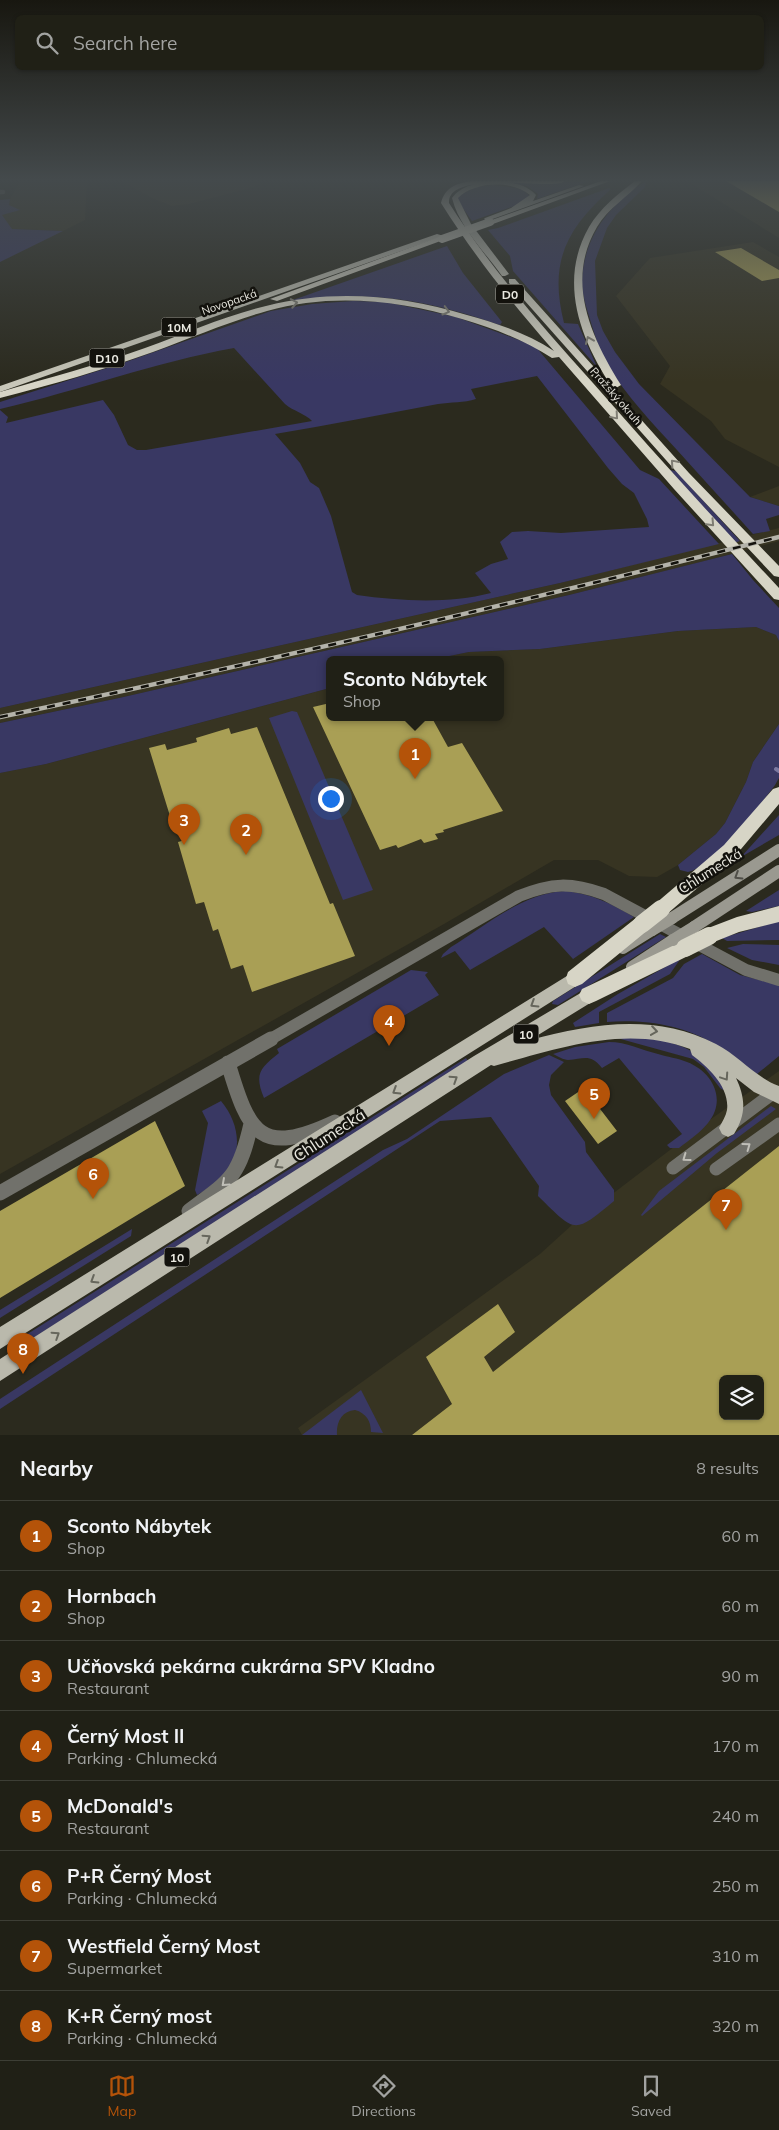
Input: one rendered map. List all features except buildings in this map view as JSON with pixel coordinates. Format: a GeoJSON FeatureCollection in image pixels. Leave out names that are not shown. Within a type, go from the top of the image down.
{"type":"FeatureCollection","features":[{"type":"Feature","properties":{"kind":"highway","name":"Novopacká"},"geometry":{"type":"LineString","coordinates":[[0,389],[412,248]]}},
{"type":"Feature","properties":{"kind":"highway","name":"Novopacká"},"geometry":{"type":"LineString","coordinates":[[0,395],[413,248]]}},
{"type":"Feature","properties":{"kind":"highway","name":"Pražský okruh"},"geometry":{"type":"LineString","coordinates":[[474,248],[583,380],[698,509],[779,596]]}},
{"type":"Feature","properties":{"kind":"highway","name":"Pražský okruh"},"geometry":{"type":"LineString","coordinates":[[486,248],[505,274],[654,440],[718,511],[779,574]]}},
{"type":"Feature","properties":{"kind":"highway"},"geometry":{"type":"LineString","coordinates":[[583,248],[579,258],[577,283],[581,314],[593,349],[607,373],[654,440]]}},
{"type":"Feature","properties":{"kind":"highway"},"geometry":{"type":"LineString","coordinates":[[0,395],[119,360],[267,308],[302,301],[348,298],[382,299],[419,305],[455,314],[496,328],[539,345],[583,380]]}},
{"type":"Feature","properties":{"kind":"highway"},"geometry":{"type":"LineString","coordinates":[[575,978],[666,913],[730,850],[779,793]]}},
{"type":"Feature","properties":{"kind":"highway"},"geometry":{"type":"LineString","coordinates":[[589,995],[701,932],[779,914]]}},
{"type":"Feature","properties":{"kind":"main road","name":"Chlumecká"},"geometry":{"type":"LineString","coordinates":[[666,913],[779,850]]}},
{"type":"Feature","properties":{"kind":"main road"},"geometry":{"type":"LineString","coordinates":[[701,932],[779,871]]}},
{"type":"Feature","properties":{"kind":"main road","name":"Chlumecká"},"geometry":{"type":"LineString","coordinates":[[0,1339],[575,978]]}},
{"type":"Feature","properties":{"kind":"main road","name":"Chlumecká"},"geometry":{"type":"LineString","coordinates":[[0,1371],[480,1062],[589,995]]}},
{"type":"Feature","properties":{"kind":"main road"},"geometry":{"type":"LineString","coordinates":[[480,1062],[576,1037],[612,1030],[647,1030],[674,1036],[719,1055],[755,1083],[777,1092]]}},
{"type":"Feature","properties":{"kind":"main road"},"geometry":{"type":"LineString","coordinates":[[674,1036],[701,1051],[716,1065],[729,1083],[736,1107],[733,1120],[728,1128]]}},
{"type":"Feature","properties":{"kind":"street"},"geometry":{"type":"LineString","coordinates":[[0,1193],[506,903],[526,892],[542,887],[568,885],[587,888],[604,894],[746,970],[779,980]]}},
{"type":"Feature","properties":{"kind":"street"},"geometry":{"type":"LineString","coordinates":[[746,970],[779,974]]}},
{"type":"Feature","properties":{"kind":"street"},"geometry":{"type":"LineString","coordinates":[[228,1063],[236,1089],[251,1124],[275,1138],[295,1138],[363,1111]]}},
{"type":"Feature","properties":{"kind":"street"},"geometry":{"type":"LineString","coordinates":[[673,1168],[777,1092]]}},
{"type":"Feature","properties":{"kind":"street"},"geometry":{"type":"LineString","coordinates":[[135,1254],[230,1178],[243,1156],[251,1124]]}},
{"type":"Feature","properties":{"kind":"street"},"geometry":{"type":"LineString","coordinates":[[716,1169],[779,1124]]}},
{"type":"Feature","properties":{"kind":"shaded area"},"geometry":{"type":"Polygon","coordinates":[[[0,248],[29,248],[0,262],[0,248]]]}},
{"type":"Feature","properties":{"kind":"shaded area"},"geometry":{"type":"Polygon","coordinates":[[[441,248],[448,248],[463,273],[502,322],[500,325],[447,309],[397,299],[346,296],[290,301],[441,248]]]}},
{"type":"Feature","properties":{"kind":"shaded area"},"geometry":{"type":"Polygon","coordinates":[[[503,248],[565,248],[560,265],[559,283],[564,323],[578,324],[597,367],[513,271],[510,256],[503,248]]]}},
{"type":"Feature","properties":{"kind":"shaded area"},"geometry":{"type":"Polygon","coordinates":[[[588,248],[600,248],[595,261],[597,315],[603,331],[615,352],[639,384],[750,497],[779,506],[779,515],[766,519],[770,531],[753,534],[658,430],[607,365],[598,346],[582,288],[588,248]]]}},
{"type":"Feature","properties":{"kind":"shaded area"},"geometry":{"type":"Polygon","coordinates":[[[715,248],[763,248],[779,257],[779,467],[725,439],[711,421],[660,384],[670,366],[616,296],[650,258],[715,248]]]}},
{"type":"Feature","properties":{"kind":"shaded area"},"geometry":{"type":"Polygon","coordinates":[[[353,301],[386,302],[456,317],[535,346],[640,470],[659,479],[719,544],[560,583],[0,708],[0,410],[8,417],[6,423],[103,400],[114,415],[128,445],[137,450],[312,421],[285,404],[234,348],[175,361],[0,409],[0,402],[123,363],[271,311],[312,304],[353,301]],[[537,376],[471,389],[476,399],[438,404],[275,434],[300,463],[310,482],[319,488],[331,516],[352,592],[357,595],[373,597],[441,600],[491,593],[475,573],[491,564],[508,559],[500,542],[512,532],[561,533],[649,527],[634,493],[622,484],[537,376]]]}},
{"type":"Feature","properties":{"kind":"shaded area"},"geometry":{"type":"Polygon","coordinates":[[[670,470],[676,471],[740,541],[734,543],[670,470]]]}},
{"type":"Feature","properties":{"kind":"shaded area"},"geometry":{"type":"Polygon","coordinates":[[[779,486],[779,506],[750,497],[779,486]]]}},
{"type":"Feature","properties":{"kind":"shaded area"},"geometry":{"type":"Polygon","coordinates":[[[779,528],[779,541],[713,559],[569,595],[119,698],[0,723],[0,708],[560,583],[779,528]]]}},
{"type":"Feature","properties":{"kind":"shaded area"},"geometry":{"type":"Polygon","coordinates":[[[732,554],[779,608],[779,641],[776,635],[756,627],[678,631],[540,649],[469,652],[450,656],[326,656],[326,689],[46,764],[0,773],[0,723],[119,698],[569,595],[732,554]]]}},
{"type":"Feature","properties":{"kind":"shaded area"},"geometry":{"type":"Polygon","coordinates":[[[756,627],[776,635],[779,641],[779,724],[753,762],[746,782],[725,823],[716,834],[678,865],[657,877],[629,876],[598,860],[554,860],[0,1174],[0,773],[46,764],[326,689],[326,721],[504,721],[504,656],[450,656],[469,652],[540,649],[678,631],[756,627]]]}},
{"type":"Feature","properties":{"kind":"shaded area"},"geometry":{"type":"Polygon","coordinates":[[[292,711],[297,712],[373,890],[343,900],[269,718],[292,711]]]}},
{"type":"Feature","properties":{"kind":"shaded area"},"geometry":{"type":"Polygon","coordinates":[[[779,724],[779,778],[775,785],[735,834],[711,859],[688,872],[680,870],[678,865],[716,834],[725,823],[746,782],[753,762],[779,724]]]}},
{"type":"Feature","properties":{"kind":"shaded area"},"geometry":{"type":"Polygon","coordinates":[[[779,815],[779,835],[741,857],[779,815]]]}},
{"type":"Feature","properties":{"kind":"shaded area"},"geometry":{"type":"Polygon","coordinates":[[[779,890],[779,906],[752,912],[746,911],[779,890]]]}},
{"type":"Feature","properties":{"kind":"shaded area"},"geometry":{"type":"Polygon","coordinates":[[[566,891],[585,894],[602,900],[634,917],[573,959],[544,927],[470,970],[455,951],[441,958],[451,947],[506,911],[535,897],[566,891]]]}},
{"type":"Feature","properties":{"kind":"shaded area"},"geometry":{"type":"Polygon","coordinates":[[[779,921],[779,940],[727,941],[722,938],[779,921]]]}},
{"type":"Feature","properties":{"kind":"shaded area"},"geometry":{"type":"Polygon","coordinates":[[[660,934],[666,937],[558,1005],[552,1004],[553,1001],[660,934]]]}},
{"type":"Feature","properties":{"kind":"shaded area"},"geometry":{"type":"Polygon","coordinates":[[[743,944],[779,945],[779,965],[752,960],[727,948],[743,944]]]}},
{"type":"Feature","properties":{"kind":"shaded area"},"geometry":{"type":"Polygon","coordinates":[[[702,954],[740,975],[779,985],[779,1056],[757,1074],[704,1038],[677,1028],[649,1023],[607,1022],[607,1013],[673,978],[684,964],[702,954]]]}},
{"type":"Feature","properties":{"kind":"shaded area"},"geometry":{"type":"Polygon","coordinates":[[[681,958],[670,974],[599,1012],[599,1023],[575,1027],[573,1023],[618,994],[681,958]]]}},
{"type":"Feature","properties":{"kind":"shaded area"},"geometry":{"type":"Polygon","coordinates":[[[411,970],[428,972],[425,975],[439,995],[264,1098],[259,1077],[267,1063],[279,1053],[277,1049],[411,970]]]}},
{"type":"Feature","properties":{"kind":"shaded area"},"geometry":{"type":"Polygon","coordinates":[[[617,1038],[655,1039],[691,1051],[711,1067],[725,1091],[720,1088],[704,1067],[693,1059],[617,1038]]]}},
{"type":"Feature","properties":{"kind":"shaded area"},"geometry":{"type":"Polygon","coordinates":[[[609,1042],[628,1045],[684,1061],[704,1073],[710,1080],[717,1096],[714,1114],[708,1123],[679,1148],[670,1148],[667,1145],[682,1134],[619,1058],[602,1068],[594,1060],[583,1058],[566,1060],[553,1054],[575,1047],[609,1042]]]}},
{"type":"Feature","properties":{"kind":"shaded area"},"geometry":{"type":"Polygon","coordinates":[[[549,1055],[564,1062],[551,1075],[549,1085],[551,1095],[585,1142],[586,1152],[614,1190],[614,1201],[590,1220],[575,1225],[568,1223],[538,1196],[539,1186],[491,1117],[440,1121],[0,1409],[0,1399],[383,1150],[407,1139],[504,1074],[549,1055]]]}},
{"type":"Feature","properties":{"kind":"shaded area"},"geometry":{"type":"Polygon","coordinates":[[[466,1058],[468,1061],[10,1353],[7,1351],[10,1345],[466,1058]]]}},
{"type":"Feature","properties":{"kind":"shaded area"},"geometry":{"type":"Polygon","coordinates":[[[779,1071],[779,1435],[302,1435],[298,1428],[540,1254],[573,1224],[704,1124],[779,1071]]]}},
{"type":"Feature","properties":{"kind":"shaded area"},"geometry":{"type":"Polygon","coordinates":[[[221,1101],[233,1121],[236,1132],[236,1153],[226,1173],[215,1184],[197,1195],[195,1190],[208,1123],[202,1111],[221,1101]]]}},
{"type":"Feature","properties":{"kind":"shaded area"},"geometry":{"type":"Polygon","coordinates":[[[771,1106],[776,1109],[717,1153],[641,1215],[659,1191],[771,1106]]]}},
{"type":"Feature","properties":{"kind":"shaded area"},"geometry":{"type":"Polygon","coordinates":[[[132,1229],[131,1236],[0,1318],[0,1310],[132,1229]]]}},
{"type":"Feature","properties":{"kind":"shaded area"},"geometry":{"type":"Polygon","coordinates":[[[361,1390],[383,1433],[371,1432],[367,1418],[355,1410],[343,1415],[339,1422],[337,1435],[302,1435],[361,1390]]]}},
{"type":"Feature","properties":{"kind":"railway"},"geometry":{"type":"LineString","coordinates":[[0,717],[391,631],[779,537]]}},
{"type":"Feature","properties":{"kind":"place","name":"Sconto Nábytek"},"geometry":{"type":"Point","coordinates":[415,779]}},
{"type":"Feature","properties":{"kind":"place","name":"Učňovská pekárna cukrárna SPV Kladno"},"geometry":{"type":"Point","coordinates":[184,845]}},
{"type":"Feature","properties":{"kind":"place","name":"Hornbach"},"geometry":{"type":"Point","coordinates":[246,855]}},
{"type":"Feature","properties":{"kind":"place","name":"Černý Most II"},"geometry":{"type":"Point","coordinates":[389,1046]}},
{"type":"Feature","properties":{"kind":"place","name":"McDonald's"},"geometry":{"type":"Point","coordinates":[594,1119]}},
{"type":"Feature","properties":{"kind":"place","name":"P+R Černý Most"},"geometry":{"type":"Point","coordinates":[93,1199]}},
{"type":"Feature","properties":{"kind":"place","name":"Westfield Černý Most"},"geometry":{"type":"Point","coordinates":[726,1230]}},
{"type":"Feature","properties":{"kind":"place","name":"K+R Černý most"},"geometry":{"type":"Point","coordinates":[23,1374]}}]}
